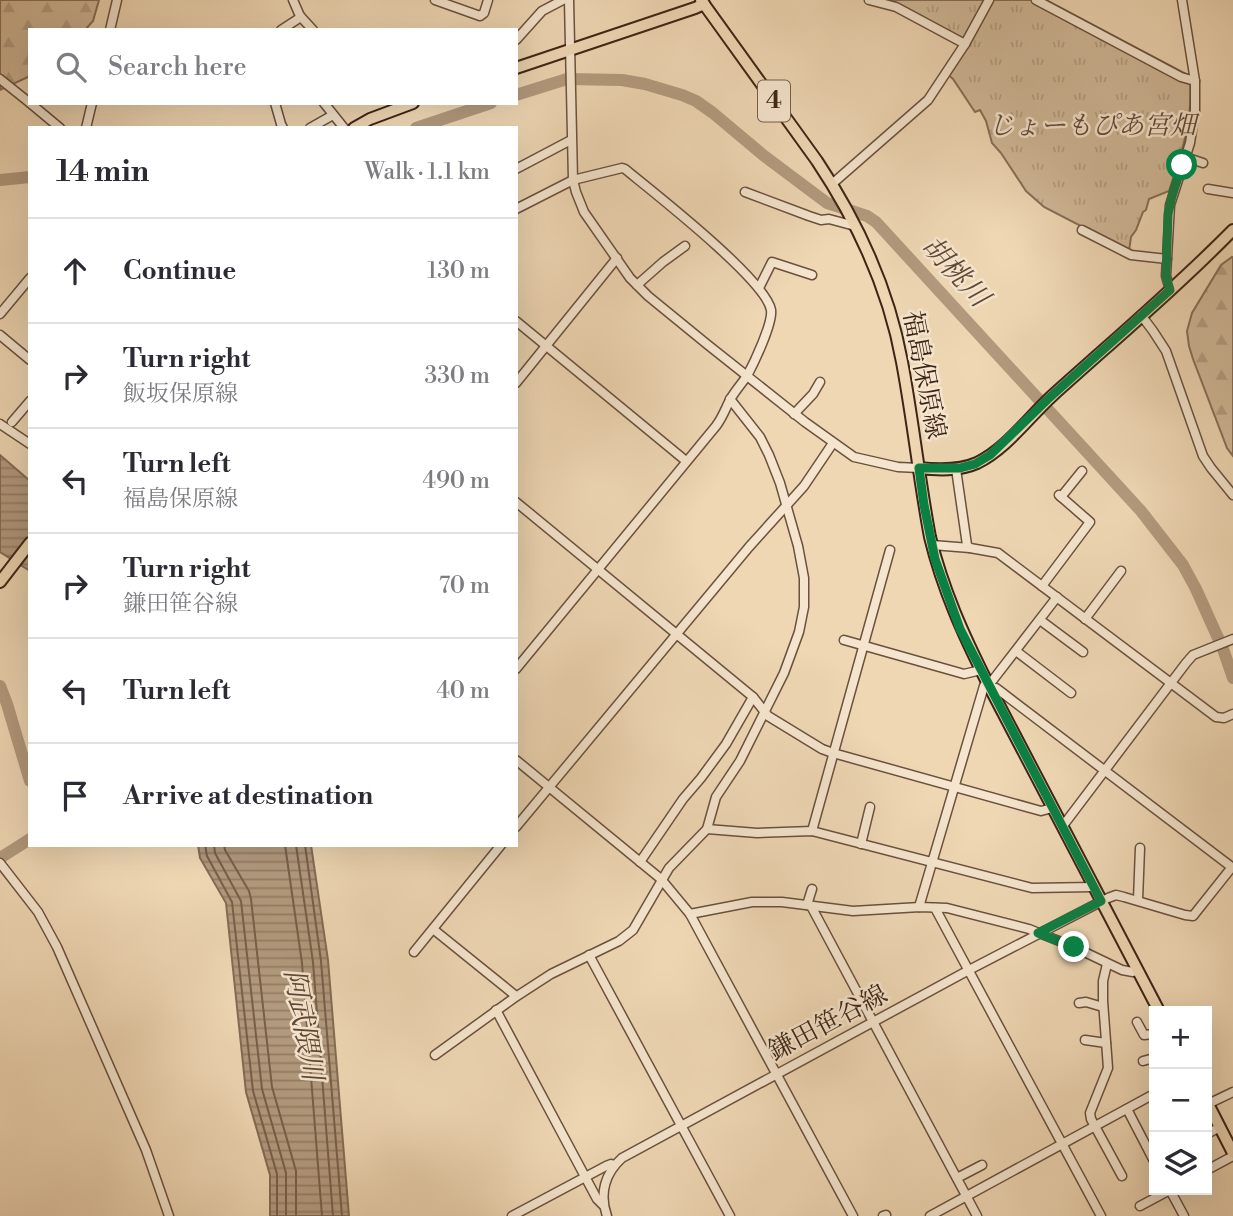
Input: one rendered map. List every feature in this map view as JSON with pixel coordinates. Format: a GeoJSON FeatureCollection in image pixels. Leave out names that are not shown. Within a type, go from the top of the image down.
{"type":"FeatureCollection","features":[{"type":"Feature","properties":{"kind":"main road"},"geometry":{"type":"LineString","coordinates":[[518,67],[695,8],[703,2]]}},
{"type":"Feature","properties":{"kind":"main road","name":"福島保原線"},"geometry":{"type":"LineString","coordinates":[[703,2],[832,184],[853,223],[890,313],[902,360],[932,545],[960,629],[1156,1006]]}},
{"type":"Feature","properties":{"kind":"main road"},"geometry":{"type":"LineString","coordinates":[[358,126],[408,105]]}},
{"type":"Feature","properties":{"kind":"main road"},"geometry":{"type":"LineString","coordinates":[[919,468],[956,469],[975,464],[990,455],[1233,230]]}},
{"type":"Feature","properties":{"kind":"main road"},"geometry":{"type":"LineString","coordinates":[[0,582],[28,546]]}},
{"type":"Feature","properties":{"kind":"main road"},"geometry":{"type":"LineString","coordinates":[[1212,1113],[1233,1155]]}},
{"type":"Feature","properties":{"kind":"street"},"geometry":{"type":"LineString","coordinates":[[110,28],[117,0]]}},
{"type":"Feature","properties":{"kind":"street"},"geometry":{"type":"LineString","coordinates":[[293,0],[301,17],[311,28]]}},
{"type":"Feature","properties":{"kind":"street"},"geometry":{"type":"LineString","coordinates":[[435,0],[480,16],[484,13],[488,0]]}},
{"type":"Feature","properties":{"kind":"street"},"geometry":{"type":"LineString","coordinates":[[518,38],[542,11],[562,0]]}},
{"type":"Feature","properties":{"kind":"street"},"geometry":{"type":"LineString","coordinates":[[569,0],[573,180],[584,212],[630,278],[698,337],[794,414],[853,457],[898,467],[919,468]]}},
{"type":"Feature","properties":{"kind":"street"},"geometry":{"type":"LineString","coordinates":[[869,0],[896,7],[965,44]]}},
{"type":"Feature","properties":{"kind":"street"},"geometry":{"type":"LineString","coordinates":[[832,184],[928,100],[965,44],[989,0]]}},
{"type":"Feature","properties":{"kind":"street"},"geometry":{"type":"LineString","coordinates":[[1036,0],[1181,77],[1195,81]]}},
{"type":"Feature","properties":{"kind":"street"},"geometry":{"type":"LineString","coordinates":[[1170,290],[1166,276],[1170,205],[1194,122],[1195,81],[1182,0]]}},
{"type":"Feature","properties":{"kind":"street"},"geometry":{"type":"LineString","coordinates":[[284,28],[301,17]]}},
{"type":"Feature","properties":{"kind":"street"},"geometry":{"type":"LineString","coordinates":[[0,79],[28,101]]}},
{"type":"Feature","properties":{"kind":"street"},"geometry":{"type":"LineString","coordinates":[[32,105],[58,126]]}},
{"type":"Feature","properties":{"kind":"street"},"geometry":{"type":"LineString","coordinates":[[86,126],[92,105]]}},
{"type":"Feature","properties":{"kind":"street"},"geometry":{"type":"LineString","coordinates":[[276,105],[282,126]]}},
{"type":"Feature","properties":{"kind":"street"},"geometry":{"type":"LineString","coordinates":[[326,105],[342,126]]}},
{"type":"Feature","properties":{"kind":"street"},"geometry":{"type":"LineString","coordinates":[[314,126],[333,115]]}},
{"type":"Feature","properties":{"kind":"street"},"geometry":{"type":"LineString","coordinates":[[518,168],[571,140]]}},
{"type":"Feature","properties":{"kind":"street"},"geometry":{"type":"LineString","coordinates":[[1185,157],[1203,163]]}},
{"type":"Feature","properties":{"kind":"street"},"geometry":{"type":"LineString","coordinates":[[518,208],[573,180],[625,169],[759,288],[770,307],[771,318],[747,376],[730,399],[723,417],[518,667]]}},
{"type":"Feature","properties":{"kind":"street"},"geometry":{"type":"LineString","coordinates":[[1208,190],[1233,192]]}},
{"type":"Feature","properties":{"kind":"street"},"geometry":{"type":"LineString","coordinates":[[746,192],[821,220],[853,223]]}},
{"type":"Feature","properties":{"kind":"street"},"geometry":{"type":"LineString","coordinates":[[1082,230],[1131,255],[1167,259]]}},
{"type":"Feature","properties":{"kind":"street"},"geometry":{"type":"LineString","coordinates":[[638,285],[685,246]]}},
{"type":"Feature","properties":{"kind":"street"},"geometry":{"type":"LineString","coordinates":[[518,381],[617,258]]}},
{"type":"Feature","properties":{"kind":"street"},"geometry":{"type":"LineString","coordinates":[[759,288],[772,262],[812,275]]}},
{"type":"Feature","properties":{"kind":"street"},"geometry":{"type":"LineString","coordinates":[[0,314],[28,280]]}},
{"type":"Feature","properties":{"kind":"street"},"geometry":{"type":"LineString","coordinates":[[1141,315],[1166,351],[1203,456],[1233,493]]}},
{"type":"Feature","properties":{"kind":"street"},"geometry":{"type":"LineString","coordinates":[[518,323],[686,461]]}},
{"type":"Feature","properties":{"kind":"street"},"geometry":{"type":"LineString","coordinates":[[0,335],[28,358]]}},
{"type":"Feature","properties":{"kind":"street"},"geometry":{"type":"LineString","coordinates":[[794,414],[813,394],[820,382]]}},
{"type":"Feature","properties":{"kind":"street"},"geometry":{"type":"LineString","coordinates":[[435,1055],[551,974],[628,935],[636,926],[661,879],[707,829],[716,797],[740,761],[788,663],[804,607],[804,578],[798,546],[777,473],[760,437],[730,399]]}},
{"type":"Feature","properties":{"kind":"street"},"geometry":{"type":"LineString","coordinates":[[12,422],[28,403]]}},
{"type":"Feature","properties":{"kind":"street"},"geometry":{"type":"LineString","coordinates":[[0,424],[28,443]]}},
{"type":"Feature","properties":{"kind":"street"},"geometry":{"type":"LineString","coordinates":[[15,434],[28,436]]}},
{"type":"Feature","properties":{"kind":"street"},"geometry":{"type":"LineString","coordinates":[[518,825],[676,633],[786,508],[833,443]]}},
{"type":"Feature","properties":{"kind":"street"},"geometry":{"type":"LineString","coordinates":[[956,469],[967,545],[970,548]]}},
{"type":"Feature","properties":{"kind":"street"},"geometry":{"type":"LineString","coordinates":[[1042,586],[1090,522],[1060,496],[1082,471]]}},
{"type":"Feature","properties":{"kind":"street"},"geometry":{"type":"LineString","coordinates":[[518,504],[753,697],[764,712],[817,746],[833,753],[1041,811],[1052,808]]}},
{"type":"Feature","properties":{"kind":"street"},"geometry":{"type":"LineString","coordinates":[[932,545],[998,553],[1216,717],[1224,719],[1233,714]]}},
{"type":"Feature","properties":{"kind":"street"},"geometry":{"type":"LineString","coordinates":[[811,831],[890,550]]}},
{"type":"Feature","properties":{"kind":"street"},"geometry":{"type":"LineString","coordinates":[[1085,619],[1121,571]]}},
{"type":"Feature","properties":{"kind":"street"},"geometry":{"type":"LineString","coordinates":[[919,907],[984,686],[989,685],[1057,597]]}},
{"type":"Feature","properties":{"kind":"street"},"geometry":{"type":"LineString","coordinates":[[1040,620],[1083,652]]}},
{"type":"Feature","properties":{"kind":"street"},"geometry":{"type":"LineString","coordinates":[[1062,827],[1185,663],[1193,655],[1233,639]]}},
{"type":"Feature","properties":{"kind":"street"},"geometry":{"type":"LineString","coordinates":[[844,640],[964,674],[981,670]]}},
{"type":"Feature","properties":{"kind":"street"},"geometry":{"type":"LineString","coordinates":[[1016,651],[1070,693]]}},
{"type":"Feature","properties":{"kind":"street"},"geometry":{"type":"LineString","coordinates":[[989,685],[1232,867],[1193,916],[1116,895],[1101,901]]}},
{"type":"Feature","properties":{"kind":"street"},"geometry":{"type":"LineString","coordinates":[[640,862],[682,799],[726,744],[753,697]]}},
{"type":"Feature","properties":{"kind":"street"},"geometry":{"type":"LineString","coordinates":[[518,762],[661,879],[690,914],[853,1216]]}},
{"type":"Feature","properties":{"kind":"street"},"geometry":{"type":"LineString","coordinates":[[861,844],[870,807]]}},
{"type":"Feature","properties":{"kind":"street"},"geometry":{"type":"LineString","coordinates":[[707,829],[757,833],[811,831],[1032,888],[1093,887]]}},
{"type":"Feature","properties":{"kind":"street"},"geometry":{"type":"LineString","coordinates":[[414,952],[499,847]]}},
{"type":"Feature","properties":{"kind":"street"},"geometry":{"type":"LineString","coordinates":[[1138,900],[1140,848]]}},
{"type":"Feature","properties":{"kind":"street"},"geometry":{"type":"LineString","coordinates":[[1,864],[38,912],[57,947],[146,1150],[169,1216]]}},
{"type":"Feature","properties":{"kind":"street"},"geometry":{"type":"LineString","coordinates":[[812,890],[809,906],[977,1216]]}},
{"type":"Feature","properties":{"kind":"street","name":"鎌田笹谷線"},"geometry":{"type":"LineString","coordinates":[[512,1216],[606,1166],[614,1165],[681,1125],[1101,901]]}},
{"type":"Feature","properties":{"kind":"street"},"geometry":{"type":"LineString","coordinates":[[690,914],[752,902],[787,902],[853,911],[947,908],[1029,929],[1122,970],[1137,970]]}},
{"type":"Feature","properties":{"kind":"street"},"geometry":{"type":"LineString","coordinates":[[935,908],[1101,1216]]}},
{"type":"Feature","properties":{"kind":"street"},"geometry":{"type":"LineString","coordinates":[[433,929],[516,996]]}},
{"type":"Feature","properties":{"kind":"street"},"geometry":{"type":"LineString","coordinates":[[589,955],[730,1216]]}},
{"type":"Feature","properties":{"kind":"street"},"geometry":{"type":"LineString","coordinates":[[1107,964],[1103,1007],[1108,1065],[1090,1112],[1091,1119],[1122,1176]]}},
{"type":"Feature","properties":{"kind":"street"},"geometry":{"type":"LineString","coordinates":[[1079,1003],[1086,1002],[1103,1007]]}},
{"type":"Feature","properties":{"kind":"street"},"geometry":{"type":"LineString","coordinates":[[496,1010],[585,1177],[603,1205]]}},
{"type":"Feature","properties":{"kind":"street"},"geometry":{"type":"LineString","coordinates":[[1138,1022],[1144,1035],[1149,1034]]}},
{"type":"Feature","properties":{"kind":"street"},"geometry":{"type":"LineString","coordinates":[[1086,1040],[1106,1043]]}},
{"type":"Feature","properties":{"kind":"street"},"geometry":{"type":"LineString","coordinates":[[1143,1061],[1149,1059]]}},
{"type":"Feature","properties":{"kind":"street"},"geometry":{"type":"LineString","coordinates":[[1212,1104],[1233,1091]]}},
{"type":"Feature","properties":{"kind":"street"},"geometry":{"type":"LineString","coordinates":[[930,1216],[1149,1097]]}},
{"type":"Feature","properties":{"kind":"street"},"geometry":{"type":"LineString","coordinates":[[1127,1109],[1149,1151]]}},
{"type":"Feature","properties":{"kind":"street"},"geometry":{"type":"LineString","coordinates":[[1211,1132],[1220,1127]]}},
{"type":"Feature","properties":{"kind":"street"},"geometry":{"type":"LineString","coordinates":[[1212,1167],[1233,1155]]}},
{"type":"Feature","properties":{"kind":"street"},"geometry":{"type":"LineString","coordinates":[[607,1216],[603,1205],[605,1182],[614,1165]]}},
{"type":"Feature","properties":{"kind":"street"},"geometry":{"type":"LineString","coordinates":[[957,1178],[982,1166]]}},
{"type":"Feature","properties":{"kind":"street"},"geometry":{"type":"LineString","coordinates":[[1140,1206],[1161,1195]]}},
{"type":"Feature","properties":{"kind":"street"},"geometry":{"type":"LineString","coordinates":[[1173,1195],[1184,1216]]}},
{"type":"Feature","properties":{"kind":"green space"},"geometry":{"type":"Polygon","coordinates":[[[0,0],[99,0],[93,21],[87,28],[28,28],[28,77],[0,90],[0,0]]]}},
{"type":"Feature","properties":{"kind":"green space","name":"じょーもぴあ宮畑"},"geometry":{"type":"Polygon","coordinates":[[[891,0],[1046,0],[1190,76],[1188,121],[1183,148],[1169,191],[1149,199],[1131,237],[1129,251],[1044,207],[1026,191],[992,143],[980,110],[975,112],[953,79],[944,71],[960,44],[924,18],[891,0]]]}},
{"type":"Feature","properties":{"kind":"green space"},"geometry":{"type":"Polygon","coordinates":[[[1232,257],[1233,456],[1227,448],[1193,359],[1187,331],[1192,313],[1221,265],[1232,257]]]}},
{"type":"Feature","properties":{"kind":"water"},"geometry":{"type":"Polygon","coordinates":[[[0,455],[28,479],[28,570],[0,552],[0,455]]]}},
{"type":"Feature","properties":{"kind":"water","name":"阿武隈川"},"geometry":{"type":"Polygon","coordinates":[[[198,847],[311,847],[328,960],[349,1216],[270,1216],[270,1175],[246,1092],[226,903],[200,858],[198,847]]]}},
{"type":"Feature","properties":{"kind":"waterway","name":"胡桃川"},"geometry":{"type":"LineString","coordinates":[[518,94],[567,79],[622,80],[682,95],[713,113],[827,203],[867,216],[876,222],[1141,511],[1183,565],[1223,649],[1233,678]]}},
{"type":"Feature","properties":{"kind":"waterway","name":"胡桃川"},"geometry":{"type":"LineString","coordinates":[[422,126],[485,105]]}},
{"type":"Feature","properties":{"kind":"waterway","name":"胡桃川"},"geometry":{"type":"LineString","coordinates":[[0,180],[28,177]]}},
{"type":"Feature","properties":{"kind":"waterway"},"geometry":{"type":"LineString","coordinates":[[0,686],[28,774]]}},
{"type":"Feature","properties":{"kind":"waterway"},"geometry":{"type":"LineString","coordinates":[[0,858],[28,840]]}},
{"type":"Feature","properties":{"kind":"route"},"geometry":{"type":"LineString","coordinates":[[1074,947],[1038,933],[1101,901],[960,629],[935,559],[919,468],[960,468],[975,464],[990,455],[1170,290],[1166,276],[1168,214],[1182,165]]}}]}
